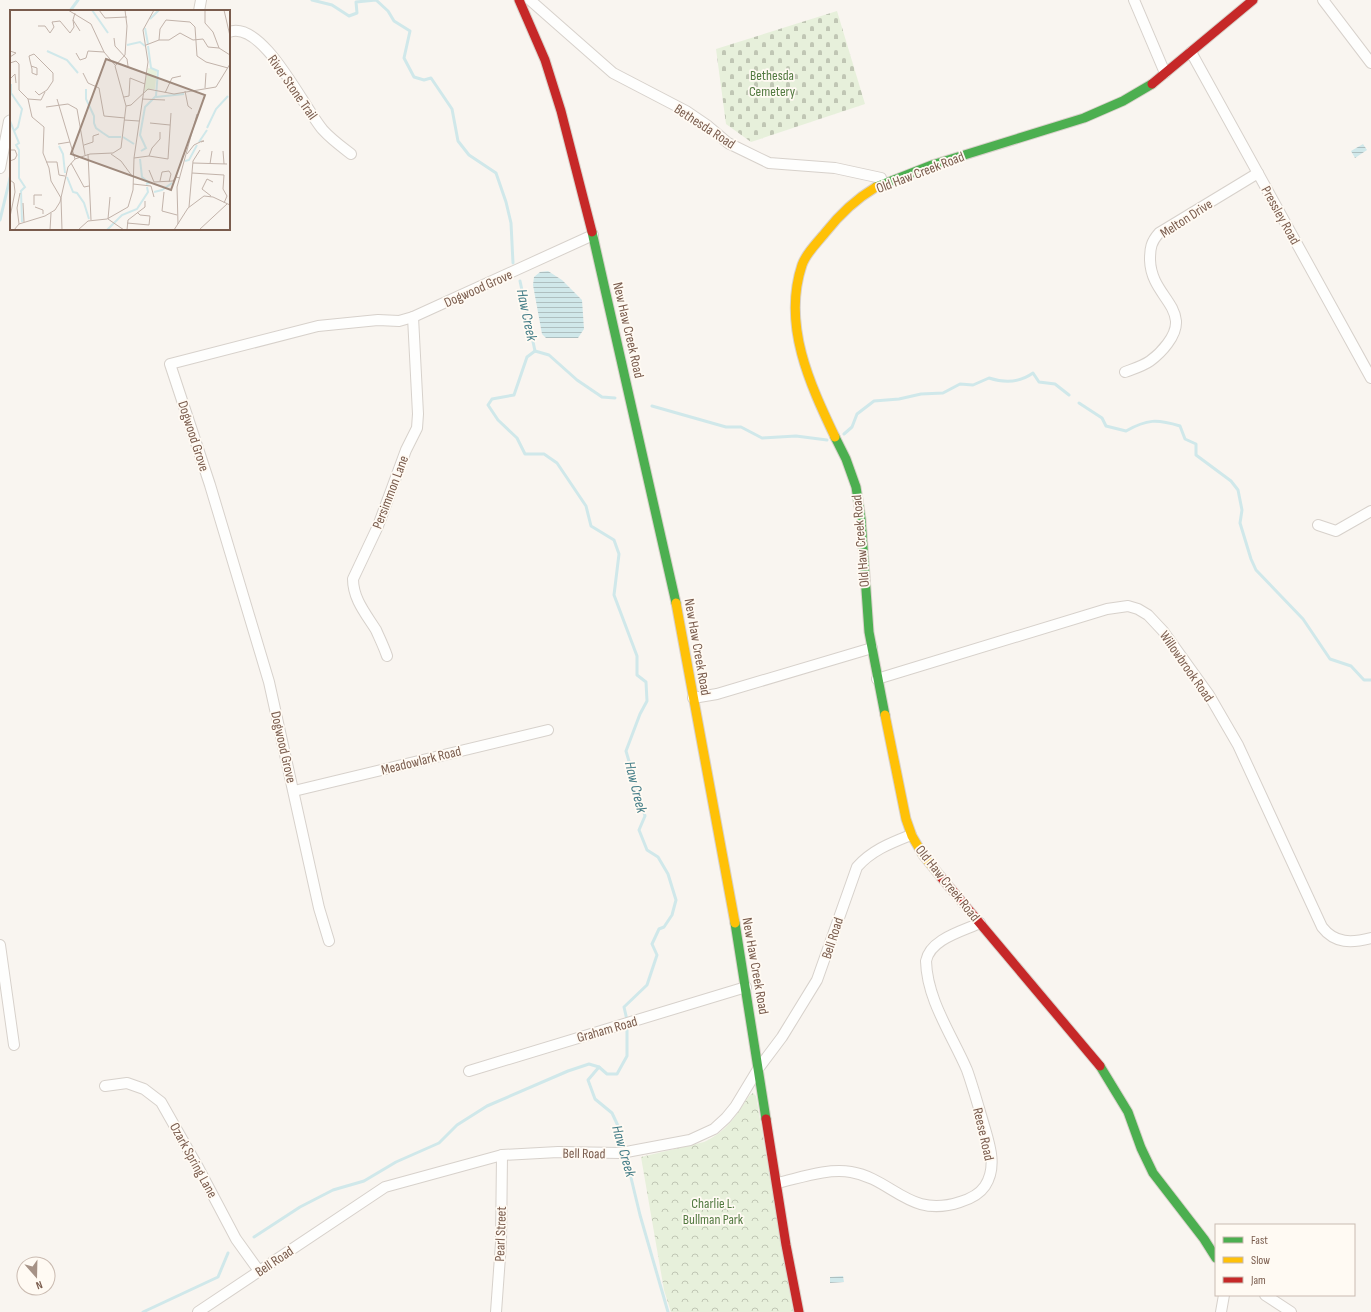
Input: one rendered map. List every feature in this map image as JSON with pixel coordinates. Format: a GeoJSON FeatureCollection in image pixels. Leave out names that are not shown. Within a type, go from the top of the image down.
{"type":"FeatureCollection","features":[{"type":"Feature","properties":{"kind":"street"},"geometry":{"type":"LineString","coordinates":[[199,10],[201,0]]}},
{"type":"Feature","properties":{"kind":"street","name":"New Haw Creek Road"},"geometry":{"type":"LineString","coordinates":[[518,0],[545,60],[554,88],[593,235],[672,582],[746,987],[758,1069],[799,1312]]}},
{"type":"Feature","properties":{"kind":"street","name":"Bethesda Road"},"geometry":{"type":"LineString","coordinates":[[530,0],[613,73],[686,111],[708,126],[728,143],[769,163],[835,168],[881,178],[882,183]]}},
{"type":"Feature","properties":{"kind":"street"},"geometry":{"type":"LineString","coordinates":[[1134,0],[1165,73]]}},
{"type":"Feature","properties":{"kind":"street","name":"Old Haw Creek Road"},"geometry":{"type":"LineString","coordinates":[[1215,1256],[1204,1239],[1153,1174],[1141,1148],[1128,1112],[1106,1074],[923,855],[911,835],[877,679],[872,648],[865,595],[861,519],[855,484],[846,459],[812,389],[796,331],[794,314],[802,265],[808,254],[836,219],[864,194],[882,183],[932,165],[1002,144],[1106,109],[1137,94],[1191,52],[1253,0]]}},
{"type":"Feature","properties":{"kind":"street"},"geometry":{"type":"LineString","coordinates":[[1323,0],[1371,63]]}},
{"type":"Feature","properties":{"kind":"street","name":"River Stone Trail"},"geometry":{"type":"LineString","coordinates":[[230,32],[234,30],[249,35],[275,58],[323,130],[351,154]]}},
{"type":"Feature","properties":{"kind":"street","name":"Pressley Road"},"geometry":{"type":"LineString","coordinates":[[1191,52],[1371,378]]}},
{"type":"Feature","properties":{"kind":"street"},"geometry":{"type":"LineString","coordinates":[[0,168],[10,121]]}},
{"type":"Feature","properties":{"kind":"street","name":"Melton Drive"},"geometry":{"type":"LineString","coordinates":[[1125,372],[1149,362],[1170,340],[1176,322],[1173,310],[1153,280],[1150,252],[1152,241],[1160,233],[1258,173]]}},
{"type":"Feature","properties":{"kind":"street","name":"Dogwood Grove"},"geometry":{"type":"LineString","coordinates":[[329,941],[320,908],[280,725],[256,637],[210,485],[170,364],[318,326],[378,320],[399,321],[413,317],[593,235]]}},
{"type":"Feature","properties":{"kind":"street","name":"Persimmon Lane"},"geometry":{"type":"LineString","coordinates":[[387,656],[378,634],[356,595],[353,588],[353,579],[378,526],[406,450],[417,428],[418,414],[413,317]]}},
{"type":"Feature","properties":{"kind":"street"},"geometry":{"type":"LineString","coordinates":[[1318,525],[1336,531],[1371,511]]}},
{"type":"Feature","properties":{"kind":"street","name":"Willowbrook Road"},"geometry":{"type":"LineString","coordinates":[[877,679],[1107,608],[1128,606],[1138,609],[1148,615],[1163,631],[1209,696],[1230,729],[1322,927],[1334,938],[1345,942],[1358,942],[1371,938]]}},
{"type":"Feature","properties":{"kind":"street"},"geometry":{"type":"LineString","coordinates":[[694,698],[717,694],[872,648]]}},
{"type":"Feature","properties":{"kind":"street","name":"Meadowlark Road"},"geometry":{"type":"LineString","coordinates":[[294,791],[548,730]]}},
{"type":"Feature","properties":{"kind":"street","name":"Bell Road"},"geometry":{"type":"LineString","coordinates":[[198,1312],[385,1187],[502,1155],[558,1152],[625,1152],[690,1140],[714,1129],[726,1118],[758,1069],[782,1037],[817,980],[857,866],[865,858],[879,849],[911,835]]}},
{"type":"Feature","properties":{"kind":"street","name":"Reese Road"},"geometry":{"type":"LineString","coordinates":[[777,1182],[825,1173],[850,1172],[866,1176],[898,1195],[918,1204],[941,1206],[972,1198],[984,1188],[988,1182],[992,1165],[989,1144],[967,1071],[935,1000],[926,961],[927,954],[935,946],[980,923]]}},
{"type":"Feature","properties":{"kind":"street"},"geometry":{"type":"LineString","coordinates":[[0,945],[14,1045]]}},
{"type":"Feature","properties":{"kind":"street","name":"Graham Road"},"geometry":{"type":"LineString","coordinates":[[469,1070],[746,987]]}},
{"type":"Feature","properties":{"kind":"street","name":"Ozark Spring Lane"},"geometry":{"type":"LineString","coordinates":[[105,1086],[127,1083],[144,1089],[161,1102],[200,1169],[236,1239],[259,1271]]}},
{"type":"Feature","properties":{"kind":"street","name":"Pearl Street"},"geometry":{"type":"LineString","coordinates":[[496,1312],[501,1243],[502,1155]]}},
{"type":"Feature","properties":{"kind":"street"},"geometry":{"type":"LineString","coordinates":[[1222,1312],[1224,1296]]}},
{"type":"Feature","properties":{"kind":"street"},"geometry":{"type":"LineString","coordinates":[[1267,1296],[1291,1312]]}},
{"type":"Feature","properties":{"kind":"green space","name":"Bethesda Cemetery"},"geometry":{"type":"Polygon","coordinates":[[[837,11],[865,104],[751,142],[726,124],[716,49],[837,11]]]}},
{"type":"Feature","properties":{"kind":"green space","name":"Charlie L. Bullman Park"},"geometry":{"type":"Polygon","coordinates":[[[753,1093],[756,1096],[793,1312],[671,1312],[664,1290],[641,1157],[704,1142],[712,1138],[730,1123],[749,1096],[753,1093]]]}},
{"type":"Feature","properties":{"kind":"water"},"geometry":{"type":"Polygon","coordinates":[[[1363,144],[1367,150],[1355,158],[1351,151],[1363,144]]]}},
{"type":"Feature","properties":{"kind":"water"},"geometry":{"type":"Polygon","coordinates":[[[548,271],[562,280],[582,300],[584,329],[578,338],[546,338],[542,334],[533,285],[534,277],[540,272],[548,271]]]}},
{"type":"Feature","properties":{"kind":"water"},"geometry":{"type":"Polygon","coordinates":[[[843,1276],[844,1282],[830,1283],[830,1277],[843,1276]]]}},
{"type":"Feature","properties":{"kind":"waterway"},"geometry":{"type":"LineString","coordinates":[[71,10],[78,0]]}},
{"type":"Feature","properties":{"kind":"waterway","name":"Haw Creek"},"geometry":{"type":"LineString","coordinates":[[312,0],[332,5],[349,16],[357,13],[356,2],[376,0],[388,11],[394,21],[410,31],[404,58],[414,77],[424,80],[431,78],[452,109],[458,141],[469,155],[496,173],[506,202],[511,223],[513,263]]}},
{"type":"Feature","properties":{"kind":"waterway"},"geometry":{"type":"LineString","coordinates":[[0,220],[10,178]]}},
{"type":"Feature","properties":{"kind":"waterway","name":"Haw Creek"},"geometry":{"type":"LineString","coordinates":[[520,281],[535,351]]}},
{"type":"Feature","properties":{"kind":"waterway"},"geometry":{"type":"LineString","coordinates":[[535,351],[549,355],[577,380],[602,397],[615,398]]}},
{"type":"Feature","properties":{"kind":"waterway","name":"Haw Creek"},"geometry":{"type":"LineString","coordinates":[[254,1237],[300,1207],[333,1190],[364,1181],[396,1162],[439,1143],[457,1125],[487,1106],[568,1071],[589,1064],[599,1067],[607,1074],[617,1074],[627,1056],[627,1020],[624,1007],[647,985],[657,955],[652,944],[659,929],[664,927],[672,915],[676,900],[668,874],[658,857],[647,850],[639,830],[645,816],[626,751],[640,714],[647,701],[646,682],[637,675],[637,656],[614,595],[619,554],[614,540],[591,526],[586,506],[557,463],[544,454],[525,454],[517,438],[498,420],[488,405],[492,399],[514,395],[527,357],[535,351]]}},
{"type":"Feature","properties":{"kind":"waterway"},"geometry":{"type":"LineString","coordinates":[[844,434],[852,427],[857,414],[874,401],[899,399],[921,394],[943,393],[960,384],[973,385],[989,378],[1000,381],[1011,381],[1022,379],[1033,373],[1039,382],[1055,384],[1069,395]]}},
{"type":"Feature","properties":{"kind":"waterway"},"geometry":{"type":"LineString","coordinates":[[1079,403],[1102,418],[1106,426],[1126,431],[1140,424],[1152,421],[1165,422],[1180,426],[1185,439],[1196,444],[1196,455],[1231,481],[1238,490],[1242,510],[1240,523],[1256,570],[1303,619],[1330,659],[1351,666],[1364,680],[1371,680]]}},
{"type":"Feature","properties":{"kind":"waterway"},"geometry":{"type":"LineString","coordinates":[[652,406],[726,427],[741,427],[762,438],[796,436],[827,440]]}},
{"type":"Feature","properties":{"kind":"waterway","name":"Haw Creek"},"geometry":{"type":"LineString","coordinates":[[599,1067],[588,1080],[595,1099],[612,1113],[619,1128],[640,1215],[668,1312]]}},
{"type":"Feature","properties":{"kind":"waterway"},"geometry":{"type":"LineString","coordinates":[[143,1312],[218,1277],[228,1253]]}},
{"type":"Feature","properties":{"kind":"traffic: fast"},"geometry":{"type":"LineString","coordinates":[[876,187],[932,165],[1084,118],[1123,101],[1152,84]]}},
{"type":"Feature","properties":{"kind":"traffic: fast"},"geometry":{"type":"LineString","coordinates":[[592,232],[676,603]]}},
{"type":"Feature","properties":{"kind":"traffic: fast"},"geometry":{"type":"LineString","coordinates":[[835,437],[846,459],[856,487],[861,519],[869,632],[885,715]]}},
{"type":"Feature","properties":{"kind":"traffic: fast"},"geometry":{"type":"LineString","coordinates":[[735,923],[766,1119]]}},
{"type":"Feature","properties":{"kind":"traffic: fast"},"geometry":{"type":"LineString","coordinates":[[1100,1066],[1128,1112],[1141,1148],[1153,1173],[1204,1239],[1215,1256]]}},
{"type":"Feature","properties":{"kind":"traffic: slow"},"geometry":{"type":"LineString","coordinates":[[835,437],[816,396],[802,354],[797,332],[795,310],[797,287],[802,265],[812,248],[842,214],[855,202],[876,187]]}},
{"type":"Feature","properties":{"kind":"traffic: slow"},"geometry":{"type":"LineString","coordinates":[[676,603],[735,923]]}},
{"type":"Feature","properties":{"kind":"traffic: slow"},"geometry":{"type":"LineString","coordinates":[[885,715],[906,819],[912,836],[923,855],[941,877]]}},
{"type":"Feature","properties":{"kind":"traffic: jam"},"geometry":{"type":"LineString","coordinates":[[519,0],[545,60],[561,111],[592,232]]}},
{"type":"Feature","properties":{"kind":"traffic: jam"},"geometry":{"type":"LineString","coordinates":[[1152,84],[1253,0]]}},
{"type":"Feature","properties":{"kind":"traffic: jam"},"geometry":{"type":"LineString","coordinates":[[941,877],[1100,1066]]}},
{"type":"Feature","properties":{"kind":"traffic: jam"},"geometry":{"type":"LineString","coordinates":[[766,1119],[786,1245],[799,1312]]}}]}
